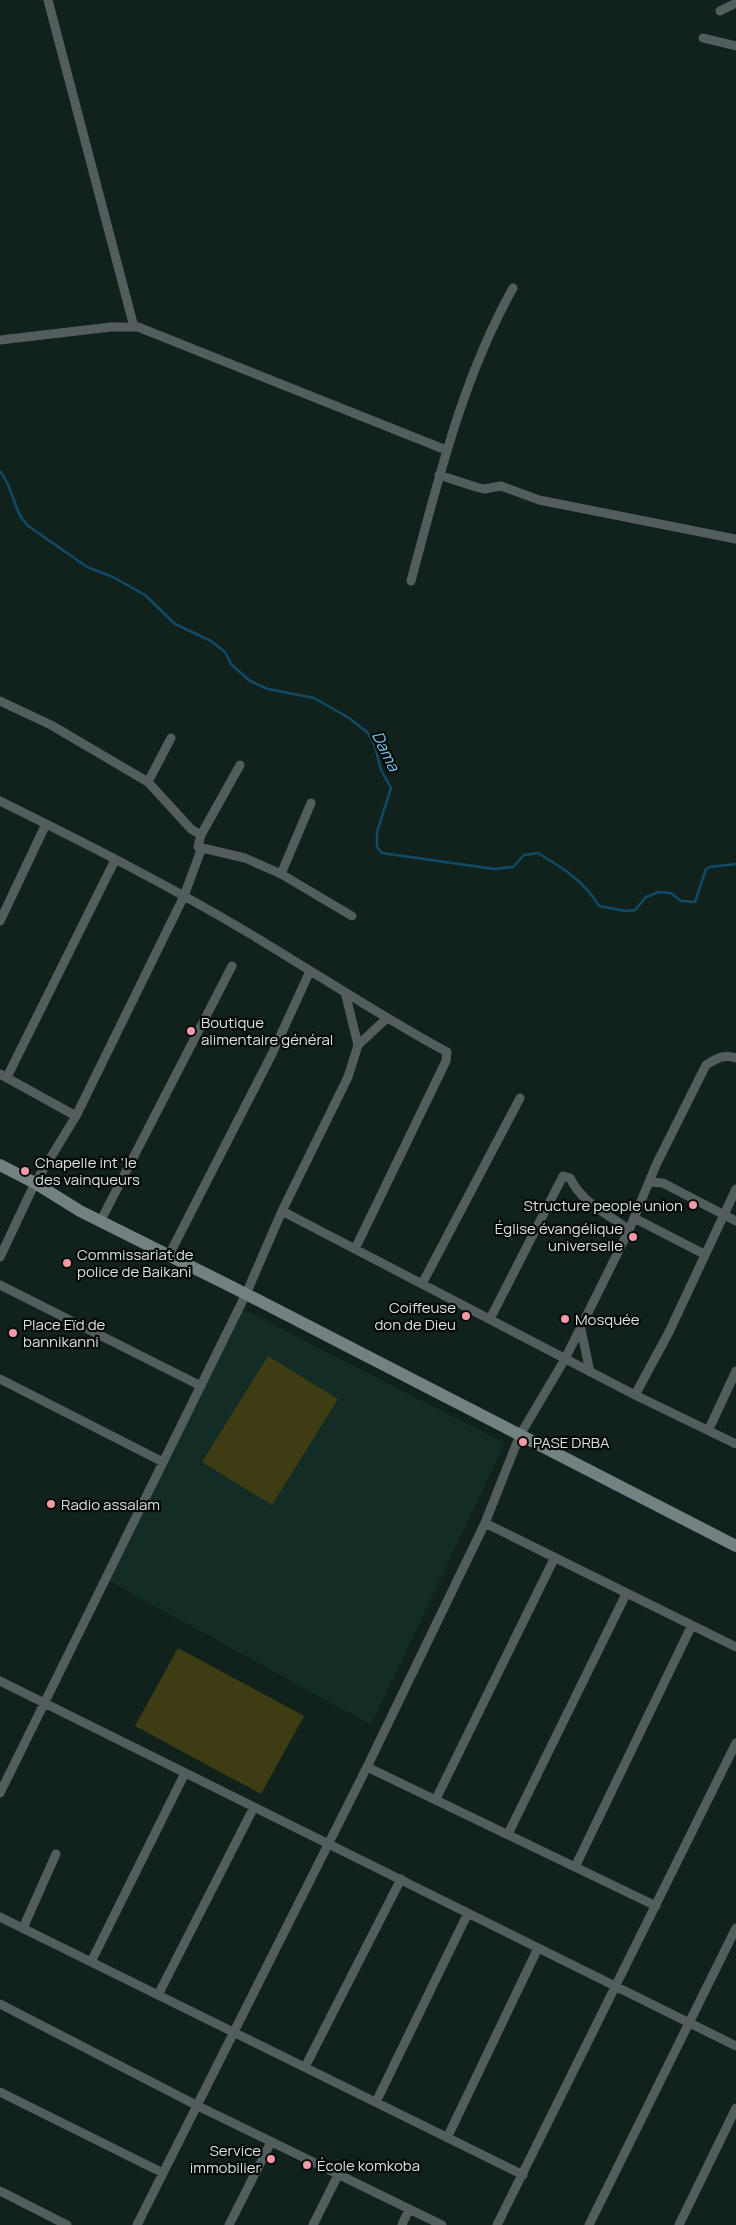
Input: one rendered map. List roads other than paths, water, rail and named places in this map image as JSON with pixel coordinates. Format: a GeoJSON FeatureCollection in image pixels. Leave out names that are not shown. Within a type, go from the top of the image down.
{"type":"FeatureCollection","features":[{"type":"Feature","properties":{"kind":"street"},"geometry":{"type":"LineString","coordinates":[[48,0],[134,327]]}},
{"type":"Feature","properties":{"kind":"street"},"geometry":{"type":"LineString","coordinates":[[720,11],[736,3]]}},
{"type":"Feature","properties":{"kind":"street"},"geometry":{"type":"LineString","coordinates":[[703,38],[736,46]]}},
{"type":"Feature","properties":{"kind":"street"},"geometry":{"type":"LineString","coordinates":[[411,581],[446,450],[490,333],[513,288]]}},
{"type":"Feature","properties":{"kind":"street"},"geometry":{"type":"LineString","coordinates":[[0,340],[111,327],[134,327],[162,335],[446,450]]}},
{"type":"Feature","properties":{"kind":"street"},"geometry":{"type":"LineString","coordinates":[[439,475],[484,489],[501,486],[539,500],[736,539]]}},
{"type":"Feature","properties":{"kind":"street"},"geometry":{"type":"LineString","coordinates":[[0,700],[51,725],[148,782],[191,829],[201,835]]}},
{"type":"Feature","properties":{"kind":"street"},"geometry":{"type":"LineString","coordinates":[[148,782],[171,738]]}},
{"type":"Feature","properties":{"kind":"street"},"geometry":{"type":"LineString","coordinates":[[201,850],[197,844],[201,835],[240,765]]}},
{"type":"Feature","properties":{"kind":"street"},"geometry":{"type":"LineString","coordinates":[[0,801],[184,896],[345,992],[386,1019],[447,1052],[448,1056],[355,1249]]}},
{"type":"Feature","properties":{"kind":"street"},"geometry":{"type":"LineString","coordinates":[[281,874],[311,803]]}},
{"type":"Feature","properties":{"kind":"street"},"geometry":{"type":"LineString","coordinates":[[0,921],[46,824]]}},
{"type":"Feature","properties":{"kind":"street"},"geometry":{"type":"LineString","coordinates":[[201,850],[222,852],[245,858],[281,874],[352,916]]}},
{"type":"Feature","properties":{"kind":"street"},"geometry":{"type":"LineString","coordinates":[[0,1257],[35,1183],[76,1116],[184,896],[201,850]]}},
{"type":"Feature","properties":{"kind":"street"},"geometry":{"type":"LineString","coordinates":[[76,1116],[3,1076],[115,860]]}},
{"type":"Feature","properties":{"kind":"street"},"geometry":{"type":"LineString","coordinates":[[100,1222],[232,966]]}},
{"type":"Feature","properties":{"kind":"street"},"geometry":{"type":"LineString","coordinates":[[168,1257],[272,1054],[310,971]]}},
{"type":"Feature","properties":{"kind":"street"},"geometry":{"type":"LineString","coordinates":[[345,992],[358,1045]]}},
{"type":"Feature","properties":{"kind":"street"},"geometry":{"type":"LineString","coordinates":[[0,1793],[246,1294],[282,1211],[348,1077],[358,1045],[386,1019]]}},
{"type":"Feature","properties":{"kind":"street"},"geometry":{"type":"LineString","coordinates":[[137,2225],[368,1767],[485,1523],[520,1434],[565,1359],[629,1230],[649,1182],[706,1064],[718,1057],[729,1056],[736,1058]]}},
{"type":"Feature","properties":{"kind":"street"},"geometry":{"type":"LineString","coordinates":[[422,1284],[520,1098]]}},
{"type":"Feature","properties":{"kind":"street"},"geometry":{"type":"LineString","coordinates":[[0,1165],[35,1183],[100,1222],[246,1294],[736,1546]]}},
{"type":"Feature","properties":{"kind":"street"},"geometry":{"type":"LineString","coordinates":[[490,1319],[563,1176],[570,1178],[576,1190],[588,1202],[629,1230]]}},
{"type":"Feature","properties":{"kind":"street"},"geometry":{"type":"LineString","coordinates":[[649,1182],[663,1184],[736,1221]]}},
{"type":"Feature","properties":{"kind":"street"},"geometry":{"type":"LineString","coordinates":[[635,1395],[669,1332],[704,1254],[736,1190]]}},
{"type":"Feature","properties":{"kind":"street"},"geometry":{"type":"LineString","coordinates":[[282,1211],[590,1372],[709,1429],[736,1444]]}},
{"type":"Feature","properties":{"kind":"street"},"geometry":{"type":"LineString","coordinates":[[634,1218],[704,1254]]}},
{"type":"Feature","properties":{"kind":"street"},"geometry":{"type":"LineString","coordinates":[[0,1285],[201,1386]]}},
{"type":"Feature","properties":{"kind":"street"},"geometry":{"type":"LineString","coordinates":[[580,1329],[590,1372]]}},
{"type":"Feature","properties":{"kind":"street"},"geometry":{"type":"LineString","coordinates":[[709,1429],[736,1371]]}},
{"type":"Feature","properties":{"kind":"street"},"geometry":{"type":"LineString","coordinates":[[0,1379],[163,1462]]}},
{"type":"Feature","properties":{"kind":"street"},"geometry":{"type":"LineString","coordinates":[[485,1523],[692,1627],[736,1647]]}},
{"type":"Feature","properties":{"kind":"street"},"geometry":{"type":"LineString","coordinates":[[436,1799],[554,1558]]}},
{"type":"Feature","properties":{"kind":"street"},"geometry":{"type":"LineString","coordinates":[[508,1834],[626,1594]]}},
{"type":"Feature","properties":{"kind":"street"},"geometry":{"type":"LineString","coordinates":[[575,1867],[692,1627]]}},
{"type":"Feature","properties":{"kind":"street"},"geometry":{"type":"LineString","coordinates":[[0,1681],[736,2046]]}},
{"type":"Feature","properties":{"kind":"street"},"geometry":{"type":"LineString","coordinates":[[497,2225],[617,1987],[736,1743]]}},
{"type":"Feature","properties":{"kind":"street"},"geometry":{"type":"LineString","coordinates":[[368,1767],[656,1906]]}},
{"type":"Feature","properties":{"kind":"street"},"geometry":{"type":"LineString","coordinates":[[91,1962],[185,1772]]}},
{"type":"Feature","properties":{"kind":"street"},"geometry":{"type":"LineString","coordinates":[[158,1995],[254,1807]]}},
{"type":"Feature","properties":{"kind":"street"},"geometry":{"type":"LineString","coordinates":[[23,1928],[56,1854]]}},
{"type":"Feature","properties":{"kind":"street"},"geometry":{"type":"LineString","coordinates":[[305,2067],[400,1880]]}},
{"type":"Feature","properties":{"kind":"street"},"geometry":{"type":"LineString","coordinates":[[376,2102],[468,1913]]}},
{"type":"Feature","properties":{"kind":"street"},"geometry":{"type":"LineString","coordinates":[[0,1917],[523,2176]]}},
{"type":"Feature","properties":{"kind":"street"},"geometry":{"type":"LineString","coordinates":[[589,2225],[736,1928]]}},
{"type":"Feature","properties":{"kind":"street"},"geometry":{"type":"LineString","coordinates":[[447,2138],[538,1948]]}},
{"type":"Feature","properties":{"kind":"street"},"geometry":{"type":"LineString","coordinates":[[0,2004],[198,2106],[442,2225]]}},
{"type":"Feature","properties":{"kind":"street"},"geometry":{"type":"LineString","coordinates":[[0,2092],[163,2172]]}},
{"type":"Feature","properties":{"kind":"street"},"geometry":{"type":"LineString","coordinates":[[679,2225],[736,2108]]}},
{"type":"Feature","properties":{"kind":"street"},"geometry":{"type":"LineString","coordinates":[[229,2225],[270,2142]]}},
{"type":"Feature","properties":{"kind":"street"},"geometry":{"type":"LineString","coordinates":[[313,2225],[338,2174]]}},
{"type":"Feature","properties":{"kind":"street"},"geometry":{"type":"LineString","coordinates":[[0,2191],[67,2225]]}},
{"type":"Feature","properties":{"kind":"street"},"geometry":{"type":"LineString","coordinates":[[402,2225],[409,2209]]}},
{"type":"Feature","properties":{"kind":"waterway","name":"Dama"},"geometry":{"type":"LineString","coordinates":[[0,471],[5,478],[19,513],[27,525],[87,567],[113,577],[145,595],[175,624],[211,641],[225,652],[231,664],[250,681],[268,689],[314,698],[349,718],[368,733],[375,746],[381,770],[391,788],[377,832],[377,847],[382,853],[494,869],[513,867],[524,855],[538,853],[580,882],[599,906],[626,911],[635,910],[646,897],[659,892],[671,893],[681,901],[695,902],[706,869],[736,864]]}},
{"type":"Feature","properties":{"kind":"place","name":"Boutique alimentaire général"},"geometry":{"type":"Point","coordinates":[191,1031]}},
{"type":"Feature","properties":{"kind":"place","name":"Chapelle int 'le des vainqueurs"},"geometry":{"type":"Point","coordinates":[25,1171]}},
{"type":"Feature","properties":{"kind":"place","name":"Structure people union"},"geometry":{"type":"Point","coordinates":[693,1205]}},
{"type":"Feature","properties":{"kind":"place","name":"Église évangélique universelle"},"geometry":{"type":"Point","coordinates":[633,1237]}},
{"type":"Feature","properties":{"kind":"place","name":"Commissariat de police de Baikani"},"geometry":{"type":"Point","coordinates":[67,1263]}},
{"type":"Feature","properties":{"kind":"place","name":"Coiffeuse don de Dieu"},"geometry":{"type":"Point","coordinates":[466,1316]}},
{"type":"Feature","properties":{"kind":"place","name":"Mosquée"},"geometry":{"type":"Point","coordinates":[565,1319]}},
{"type":"Feature","properties":{"kind":"place","name":"Place Eïd de bannikanni"},"geometry":{"type":"Point","coordinates":[13,1333]}},
{"type":"Feature","properties":{"kind":"place","name":"PASE DRBA"},"geometry":{"type":"Point","coordinates":[523,1442]}},
{"type":"Feature","properties":{"kind":"place","name":"Radio assalam"},"geometry":{"type":"Point","coordinates":[51,1504]}},
{"type":"Feature","properties":{"kind":"place","name":"Service immobilier"},"geometry":{"type":"Point","coordinates":[271,2159]}},
{"type":"Feature","properties":{"kind":"place","name":"École komkoba"},"geometry":{"type":"Point","coordinates":[307,2165]}}]}
